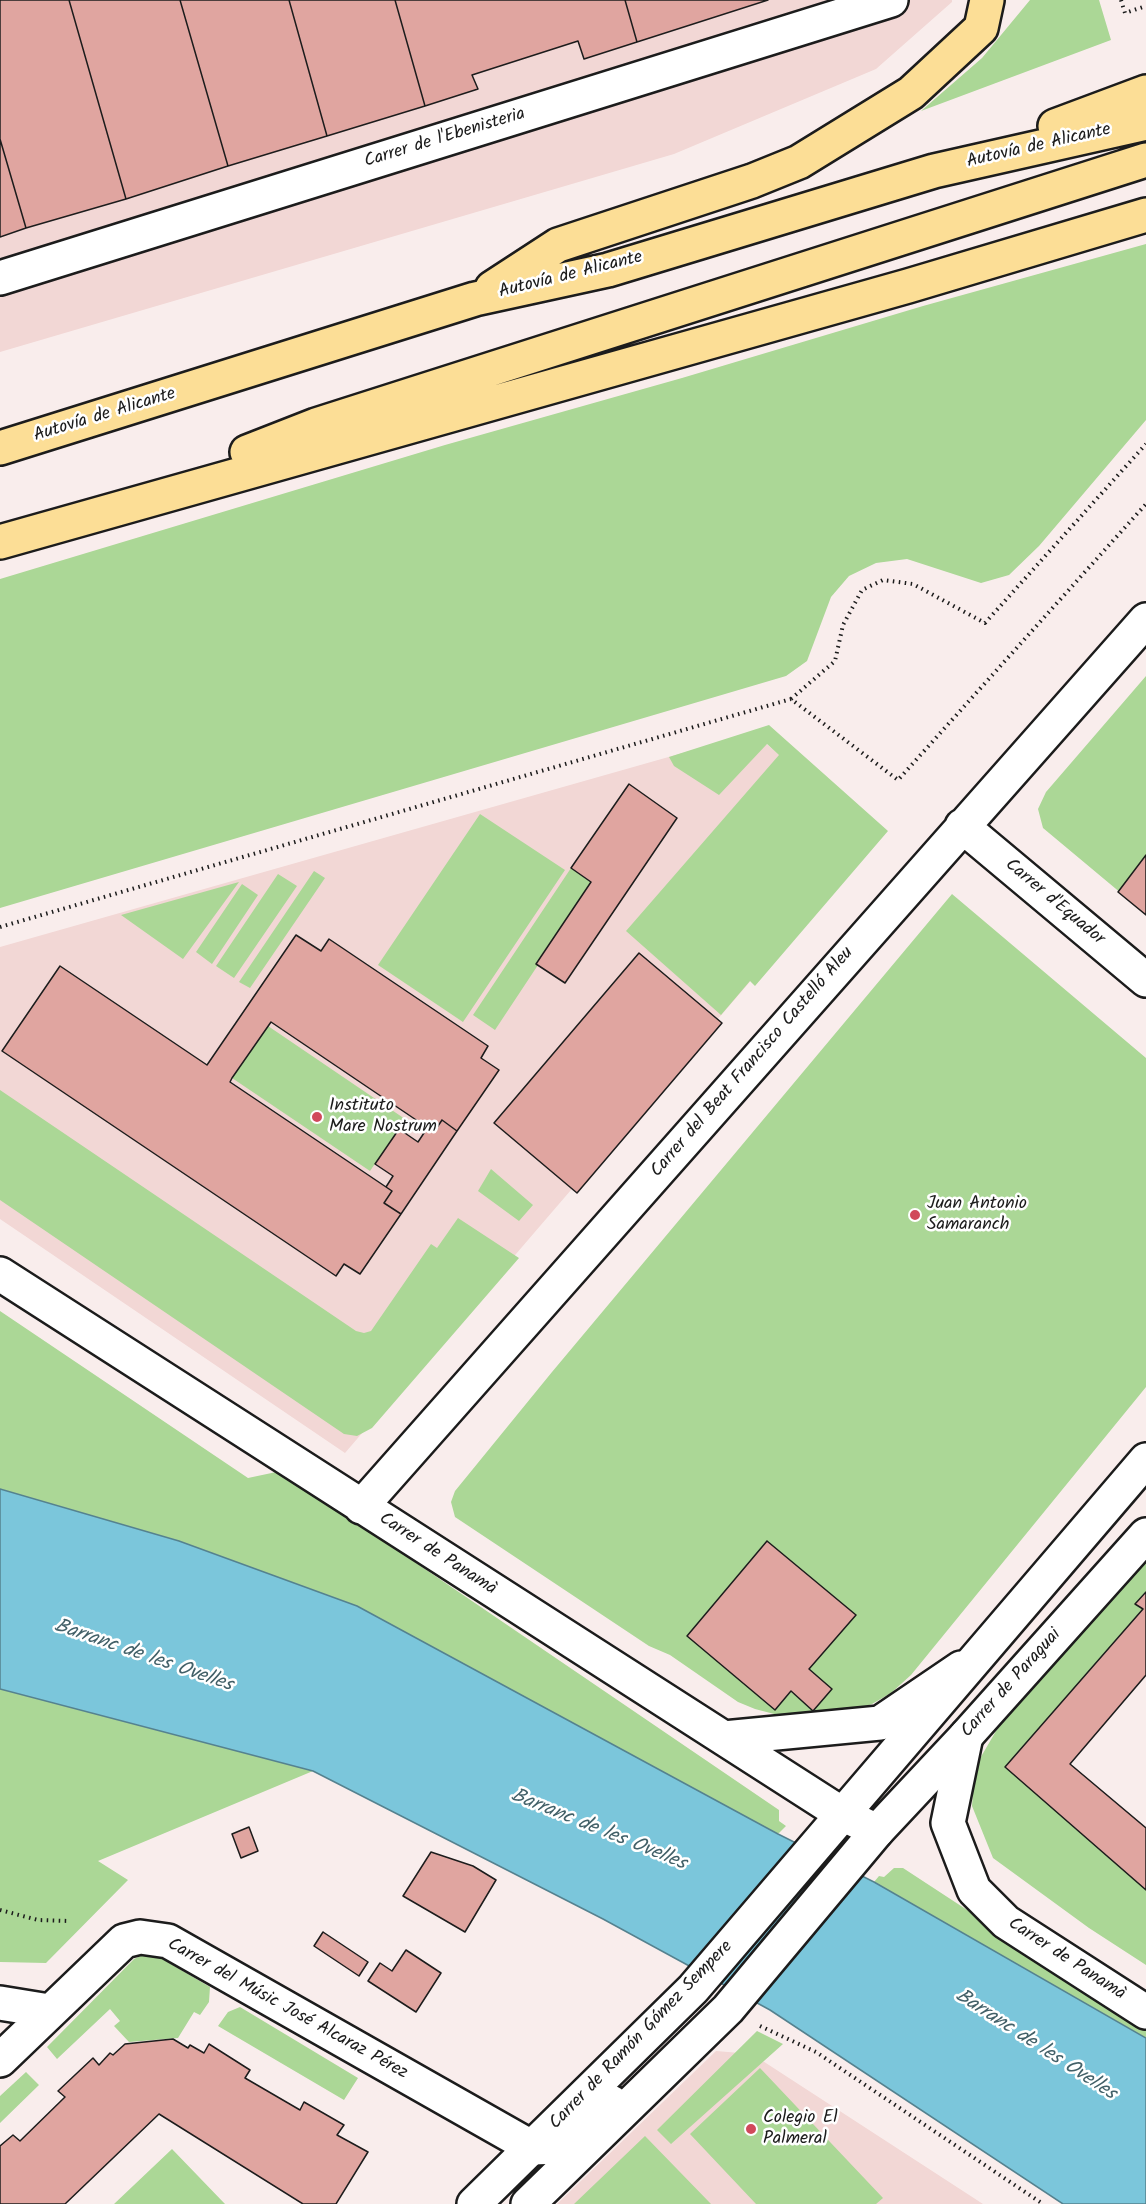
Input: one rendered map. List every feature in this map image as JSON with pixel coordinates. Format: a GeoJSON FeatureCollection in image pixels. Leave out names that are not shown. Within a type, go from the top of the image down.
{"type":"FeatureCollection","features":[{"type":"Feature","properties":{"kind":"highway"},"geometry":{"type":"LineString","coordinates":[[476,299],[558,245],[752,181],[799,162],[911,93],[981,28],[987,0]]}},
{"type":"Feature","properties":{"kind":"highway"},"geometry":{"type":"LineString","coordinates":[[934,171],[1146,92]]}},
{"type":"Feature","properties":{"kind":"highway","name":"Autovía de Alicante"},"geometry":{"type":"LineString","coordinates":[[0,448],[476,299],[608,270],[934,171],[1146,123]]}},
{"type":"Feature","properties":{"kind":"highway"},"geometry":{"type":"LineString","coordinates":[[60,524],[316,425],[1146,160]]}},
{"type":"Feature","properties":{"kind":"highway"},"geometry":{"type":"LineString","coordinates":[[0,542],[908,286],[1146,215]]}},
{"type":"Feature","properties":{"kind":"street","name":"Carrer de l'Ebenisteria"},"geometry":{"type":"LineString","coordinates":[[0,278],[891,0]]}},
{"type":"Feature","properties":{"kind":"street","name":"Carrer del Beat Francisco Castelló Aleu"},"geometry":{"type":"LineString","coordinates":[[361,1507],[1146,620]]}},
{"type":"Feature","properties":{"kind":"street","name":"Carrer d'Equador"},"geometry":{"type":"LineString","coordinates":[[962,826],[1146,980]]}},
{"type":"Feature","properties":{"kind":"street","name":"Carrer de Panamà"},"geometry":{"type":"LineString","coordinates":[[0,1274],[842,1814],[876,1831]]}},
{"type":"Feature","properties":{"kind":"street"},"geometry":{"type":"LineString","coordinates":[[842,1814],[1146,1460]]}},
{"type":"Feature","properties":{"kind":"street","name":"Carrer de Paraguai"},"geometry":{"type":"LineString","coordinates":[[876,1831],[966,1736],[1146,1535]]}},
{"type":"Feature","properties":{"kind":"street"},"geometry":{"type":"LineString","coordinates":[[724,1738],[880,1723],[978,1657]]}},
{"type":"Feature","properties":{"kind":"street","name":"Carrer de Panamà"},"geometry":{"type":"LineString","coordinates":[[966,1736],[948,1823],[974,1890],[1006,1922],[1146,2012]]}},
{"type":"Feature","properties":{"kind":"street","name":"Carrer de Ramón Gómez Sempere"},"geometry":{"type":"LineString","coordinates":[[474,2204],[693,1989],[842,1814]]}},
{"type":"Feature","properties":{"kind":"street","name":"Carrer de Ramón Gómez Sempere"},"geometry":{"type":"LineString","coordinates":[[528,2204],[680,2057],[740,2016],[876,1831]]}},
{"type":"Feature","properties":{"kind":"street","name":"Carrer del Músic José Alcaraz Pérez"},"geometry":{"type":"LineString","coordinates":[[0,2060],[124,1941],[140,1937],[168,1941],[533,2148]]}},
{"type":"Feature","properties":{"kind":"street"},"geometry":{"type":"LineString","coordinates":[[0,2002],[49,2011]]}},
{"type":"Feature","properties":{"kind":"street","name":"Carrer de Ramón Gómez Sempere"},"geometry":{"type":"LineString","coordinates":[[533,2148],[558,2147],[585,2127],[643,2070],[680,2057]]}},
{"type":"Feature","properties":{"kind":"path"},"geometry":{"type":"LineString","coordinates":[[1121,0],[1125,13],[1146,6]]}},
{"type":"Feature","properties":{"kind":"path"},"geometry":{"type":"LineString","coordinates":[[0,927],[791,699],[835,661],[843,625],[862,590],[883,580],[913,584],[985,623],[1146,444]]}},
{"type":"Feature","properties":{"kind":"path"},"geometry":{"type":"LineString","coordinates":[[791,699],[898,780],[1146,504]]}},
{"type":"Feature","properties":{"kind":"path"},"geometry":{"type":"LineString","coordinates":[[0,1910],[38,1920],[70,1921]]}},
{"type":"Feature","properties":{"kind":"path"},"geometry":{"type":"LineString","coordinates":[[740,2016],[816,2052],[1043,2204]]}},
{"type":"Feature","properties":{"kind":"shaded area"},"geometry":{"type":"Polygon","coordinates":[[[0,0],[952,0],[952,2],[876,69],[674,154],[0,352],[0,0]]]}},
{"type":"Feature","properties":{"kind":"shaded area","name":"Instituto Mare Nostrum"},"geometry":{"type":"Polygon","coordinates":[[[753,733],[876,835],[345,1453],[0,1219],[0,947],[753,733]]]}},
{"type":"Feature","properties":{"kind":"shaded area","name":"Colegio El Palmeral"},"geometry":{"type":"Polygon","coordinates":[[[716,2051],[752,2054],[983,2204],[557,2204],[716,2051]]]}},
{"type":"Feature","properties":{"kind":"green space"},"geometry":{"type":"Polygon","coordinates":[[[1030,0],[1099,0],[1111,40],[921,111],[982,58],[1030,0]]]}},
{"type":"Feature","properties":{"kind":"green space"},"geometry":{"type":"Polygon","coordinates":[[[1146,244],[1146,420],[1039,546],[1009,575],[981,583],[907,559],[876,563],[849,576],[831,597],[807,661],[786,676],[0,908],[0,579],[445,445],[682,378],[923,306],[1146,244]]]}},
{"type":"Feature","properties":{"kind":"green space"},"geometry":{"type":"Polygon","coordinates":[[[1146,676],[1146,914],[1043,828],[1038,809],[1046,792],[1146,676]]]}},
{"type":"Feature","properties":{"kind":"green space"},"geometry":{"type":"Polygon","coordinates":[[[769,725],[888,831],[755,986],[750,981],[721,1015],[626,931],[779,755],[767,744],[719,795],[674,766],[669,757],[769,725]]]}},
{"type":"Feature","properties":{"kind":"green space"},"geometry":{"type":"Polygon","coordinates":[[[480,814],[565,870],[463,1022],[378,965],[480,814]]]}},
{"type":"Feature","properties":{"kind":"green space"},"geometry":{"type":"Polygon","coordinates":[[[571,868],[591,882],[536,963],[538,965],[495,1030],[473,1015],[571,868]]]}},
{"type":"Feature","properties":{"kind":"green space"},"geometry":{"type":"Polygon","coordinates":[[[314,871],[325,878],[250,988],[239,982],[314,871]]]}},
{"type":"Feature","properties":{"kind":"green space"},"geometry":{"type":"Polygon","coordinates":[[[278,874],[297,886],[234,978],[216,966],[278,874]]]}},
{"type":"Feature","properties":{"kind":"green space"},"geometry":{"type":"Polygon","coordinates":[[[239,882],[183,959],[121,915],[239,882]]]}},
{"type":"Feature","properties":{"kind":"green space"},"geometry":{"type":"Polygon","coordinates":[[[242,884],[258,895],[212,964],[196,952],[242,884]]]}},
{"type":"Feature","properties":{"kind":"green space","name":"Juan Antonio Samaranch"},"geometry":{"type":"Polygon","coordinates":[[[952,894],[1146,1058],[1146,1387],[911,1675],[891,1693],[872,1704],[846,1713],[803,1717],[778,1715],[738,1702],[670,1655],[649,1646],[455,1517],[451,1502],[455,1491],[952,894]],[[767,1541],[687,1636],[775,1710],[791,1692],[813,1710],[831,1689],[809,1669],[855,1616],[767,1541]]]}},
{"type":"Feature","properties":{"kind":"green space"},"geometry":{"type":"Polygon","coordinates":[[[268,1026],[405,1119],[370,1171],[232,1078],[268,1026]]]}},
{"type":"Feature","properties":{"kind":"green space"},"geometry":{"type":"Polygon","coordinates":[[[0,1090],[356,1331],[364,1333],[371,1331],[431,1244],[437,1248],[458,1218],[519,1258],[372,1428],[357,1436],[344,1434],[0,1200],[0,1090]]]}},
{"type":"Feature","properties":{"kind":"green space"},"geometry":{"type":"Polygon","coordinates":[[[491,1169],[533,1205],[519,1221],[478,1191],[491,1169]]]}},
{"type":"Feature","properties":{"kind":"green space"},"geometry":{"type":"Polygon","coordinates":[[[0,1311],[248,1478],[281,1471],[779,1810],[779,1821],[786,1826],[778,1834],[357,1606],[179,1541],[0,1489],[0,1311]]]}},
{"type":"Feature","properties":{"kind":"green space"},"geometry":{"type":"Polygon","coordinates":[[[1146,1554],[1146,1592],[1136,1604],[1143,1609],[1005,1767],[1146,1889],[1146,1965],[1089,1928],[993,1858],[972,1806],[975,1767],[1003,1719],[1146,1554]]]}},
{"type":"Feature","properties":{"kind":"green space"},"geometry":{"type":"Polygon","coordinates":[[[0,1689],[313,1771],[98,1861],[128,1880],[46,1963],[0,1962],[0,1689]]]}},
{"type":"Feature","properties":{"kind":"green space"},"geometry":{"type":"Polygon","coordinates":[[[894,1868],[903,1868],[1146,2027],[1146,2038],[874,1882],[879,1876],[884,1877],[894,1868]]]}},
{"type":"Feature","properties":{"kind":"green space"},"geometry":{"type":"Polygon","coordinates":[[[147,1953],[159,1957],[210,1987],[209,2002],[200,2015],[194,2012],[178,2038],[129,2042],[114,2026],[120,2021],[110,2009],[57,2059],[47,2047],[134,1959],[147,1953]]]}},
{"type":"Feature","properties":{"kind":"green space"},"geometry":{"type":"Polygon","coordinates":[[[240,2007],[358,2078],[344,2100],[218,2026],[228,2012],[240,2007]]]}},
{"type":"Feature","properties":{"kind":"green space"},"geometry":{"type":"Polygon","coordinates":[[[757,2031],[783,2044],[671,2144],[657,2130],[757,2031]]]}},
{"type":"Feature","properties":{"kind":"green space"},"geometry":{"type":"Polygon","coordinates":[[[760,2068],[883,2198],[876,2204],[756,2204],[690,2134],[760,2068]]]}},
{"type":"Feature","properties":{"kind":"green space"},"geometry":{"type":"Polygon","coordinates":[[[26,2072],[39,2085],[0,2123],[0,2096],[26,2072]]]}},
{"type":"Feature","properties":{"kind":"green space"},"geometry":{"type":"Polygon","coordinates":[[[645,2136],[711,2204],[574,2204],[645,2136]]]}},
{"type":"Feature","properties":{"kind":"green space"},"geometry":{"type":"Polygon","coordinates":[[[172,2149],[225,2204],[114,2204],[172,2149]]]}},
{"type":"Feature","properties":{"kind":"water","name":"Barranc de les Ovelles"},"geometry":{"type":"Polygon","coordinates":[[[0,1489],[179,1541],[357,1606],[778,1834],[874,1882],[1146,2038],[1146,2204],[1063,2204],[770,2010],[603,1919],[313,1771],[0,1689],[0,1489]]]}},
{"type":"Feature","properties":{"kind":"building"},"geometry":{"type":"Polygon","coordinates":[[[0,0],[69,0],[126,199],[26,228],[0,139],[0,0]]]}},
{"type":"Feature","properties":{"kind":"building"},"geometry":{"type":"Polygon","coordinates":[[[69,0],[180,0],[228,166],[126,199],[69,0]]]}},
{"type":"Feature","properties":{"kind":"building"},"geometry":{"type":"Polygon","coordinates":[[[180,0],[289,0],[327,136],[228,166],[180,0]]]}},
{"type":"Feature","properties":{"kind":"building"},"geometry":{"type":"Polygon","coordinates":[[[289,0],[395,0],[425,106],[327,136],[289,0]]]}},
{"type":"Feature","properties":{"kind":"building"},"geometry":{"type":"Polygon","coordinates":[[[395,0],[625,0],[637,42],[584,59],[578,41],[472,75],[478,89],[425,106],[395,0]]]}},
{"type":"Feature","properties":{"kind":"building"},"geometry":{"type":"Polygon","coordinates":[[[625,0],[768,0],[637,42],[625,0]]]}},
{"type":"Feature","properties":{"kind":"building"},"geometry":{"type":"Polygon","coordinates":[[[0,139],[26,228],[0,237],[0,139]]]}},
{"type":"Feature","properties":{"kind":"building"},"geometry":{"type":"Polygon","coordinates":[[[629,784],[677,818],[565,983],[536,964],[591,882],[571,868],[629,784]]]}},
{"type":"Feature","properties":{"kind":"building"},"geometry":{"type":"Polygon","coordinates":[[[1146,855],[1146,915],[1118,892],[1146,855]]]}},
{"type":"Feature","properties":{"kind":"building"},"geometry":{"type":"Polygon","coordinates":[[[296,935],[321,951],[329,939],[488,1046],[481,1058],[499,1070],[457,1131],[442,1120],[434,1132],[271,1022],[232,1078],[230,1082],[392,1191],[384,1203],[401,1214],[360,1274],[344,1264],[336,1276],[2,1051],[60,966],[207,1065],[296,935]]]}},
{"type":"Feature","properties":{"kind":"building"},"geometry":{"type":"Polygon","coordinates":[[[639,953],[722,1023],[577,1193],[494,1123],[639,953]]]}},
{"type":"Feature","properties":{"kind":"building"},"geometry":{"type":"Polygon","coordinates":[[[442,1120],[457,1131],[401,1214],[384,1203],[392,1191],[386,1187],[393,1176],[375,1164],[399,1129],[418,1142],[428,1127],[434,1132],[442,1120]]]}},
{"type":"Feature","properties":{"kind":"building"},"geometry":{"type":"Polygon","coordinates":[[[767,1541],[856,1615],[809,1669],[832,1689],[813,1711],[791,1691],[775,1710],[687,1636],[767,1541]]]}},
{"type":"Feature","properties":{"kind":"building"},"geometry":{"type":"Polygon","coordinates":[[[1146,1592],[1146,1675],[1070,1764],[1146,1828],[1146,1890],[1005,1767],[1143,1609],[1135,1604],[1146,1592]]]}},
{"type":"Feature","properties":{"kind":"building"},"geometry":{"type":"Polygon","coordinates":[[[249,1827],[258,1851],[241,1858],[232,1834],[249,1827]]]}},
{"type":"Feature","properties":{"kind":"building"},"geometry":{"type":"Polygon","coordinates":[[[431,1852],[473,1866],[496,1880],[465,1932],[403,1896],[431,1852]]]}},
{"type":"Feature","properties":{"kind":"building"},"geometry":{"type":"Polygon","coordinates":[[[323,1932],[368,1962],[359,1976],[314,1946],[323,1932]]]}},
{"type":"Feature","properties":{"kind":"building"},"geometry":{"type":"Polygon","coordinates":[[[406,1950],[441,1973],[416,2012],[368,1981],[380,1963],[392,1971],[406,1950]]]}},
{"type":"Feature","properties":{"kind":"building"},"geometry":{"type":"Polygon","coordinates":[[[173,2039],[188,2048],[190,2045],[204,2053],[209,2044],[250,2070],[245,2078],[300,2110],[304,2102],[344,2125],[337,2135],[368,2152],[336,2204],[303,2204],[159,2114],[65,2204],[0,2204],[0,2146],[13,2135],[20,2141],[65,2097],[58,2091],[93,2058],[99,2065],[110,2053],[113,2055],[125,2044],[173,2039]]]}},
{"type":"Feature","properties":{"kind":"place","name":"Instituto Mare Nostrum"},"geometry":{"type":"Point","coordinates":[317,1117]}},
{"type":"Feature","properties":{"kind":"place","name":"Juan Antonio Samaranch"},"geometry":{"type":"Point","coordinates":[915,1215]}},
{"type":"Feature","properties":{"kind":"place","name":"Colegio El Palmeral"},"geometry":{"type":"Point","coordinates":[751,2129]}}]}
